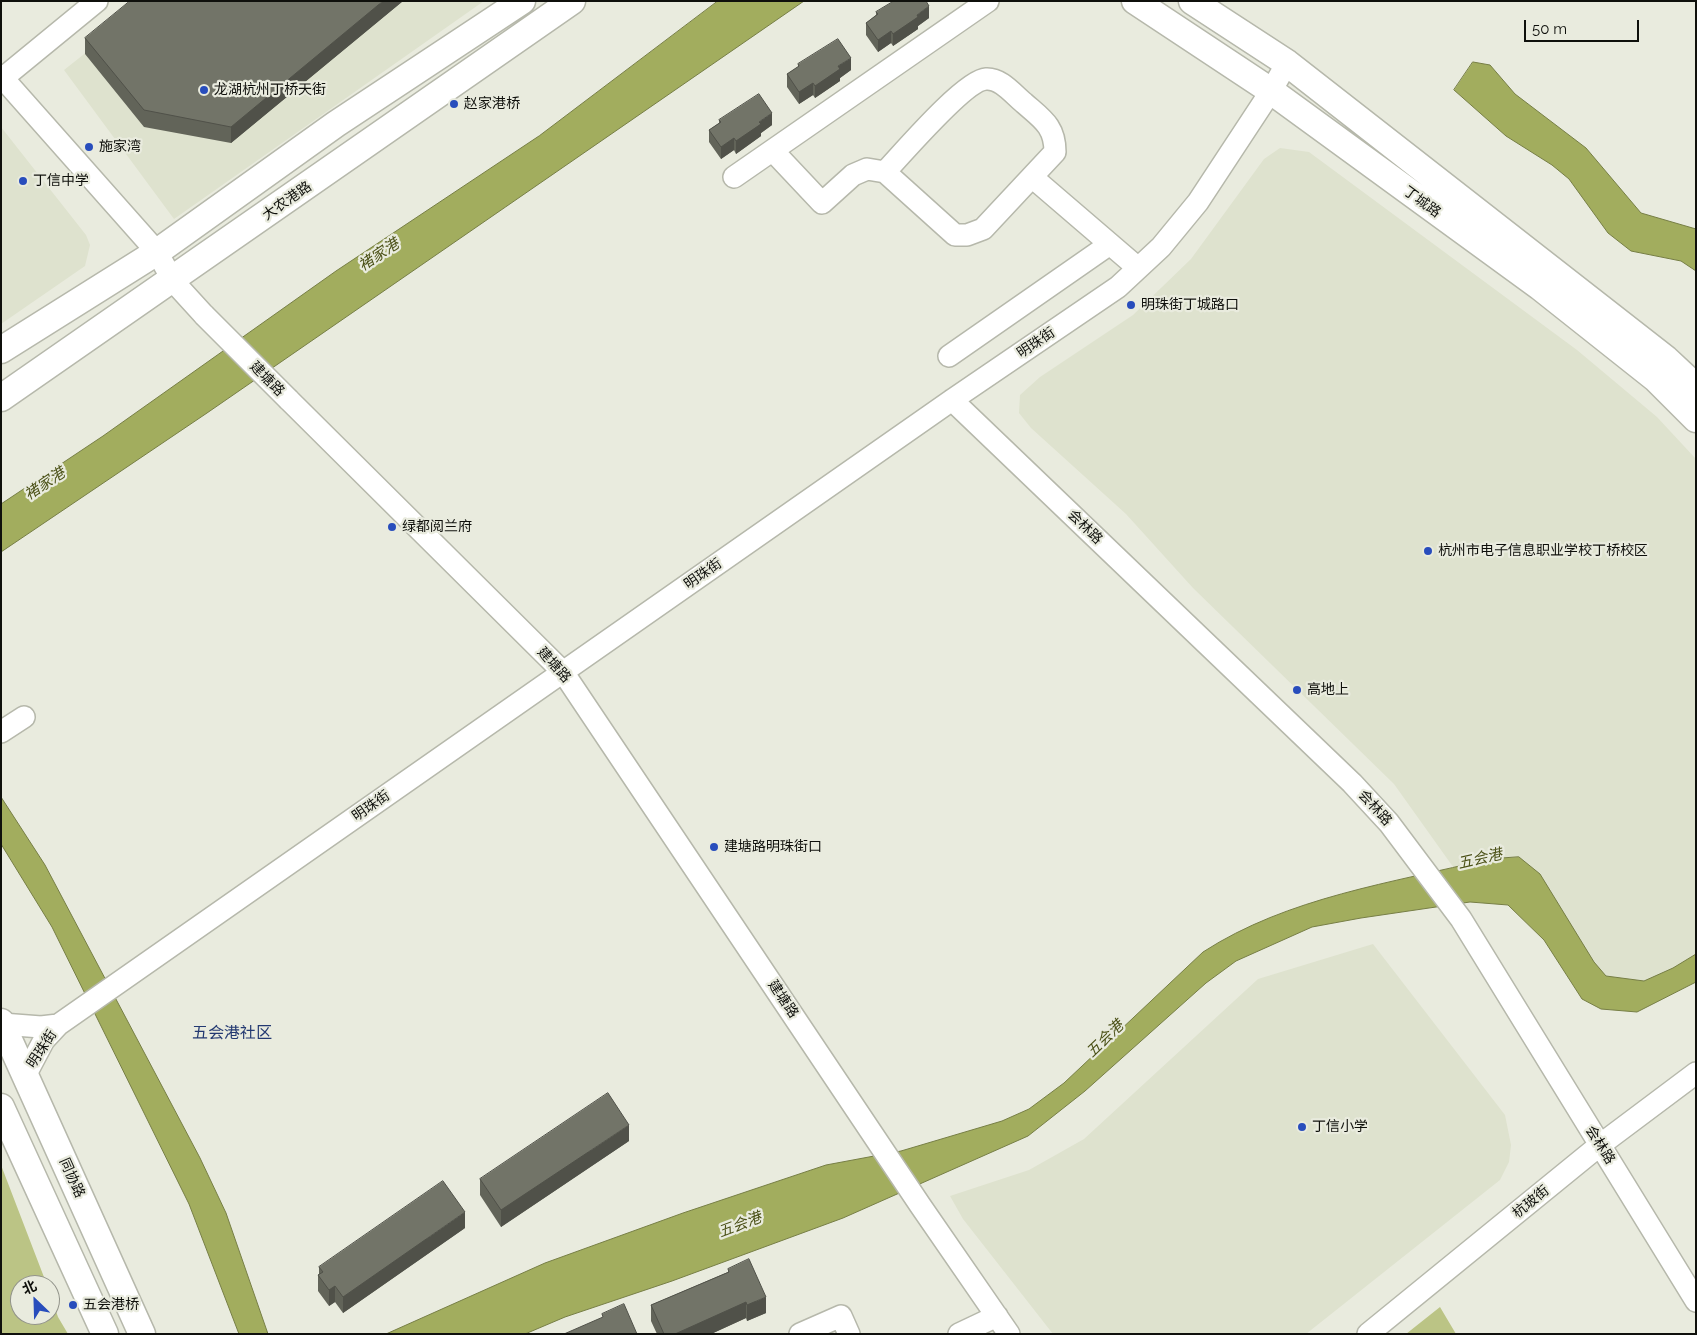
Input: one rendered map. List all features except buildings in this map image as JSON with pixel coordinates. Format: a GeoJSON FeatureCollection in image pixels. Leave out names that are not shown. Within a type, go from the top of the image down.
{"type":"FeatureCollection","features":[{"type":"Feature","properties":{"kind":"main road"},"geometry":{"type":"LineString","coordinates":[[1,350],[157,252],[336,124],[522,1]]}},
{"type":"Feature","properties":{"kind":"main road","name":"大农港路"},"geometry":{"type":"LineString","coordinates":[[1,398],[173,281],[572,1]]}},
{"type":"Feature","properties":{"kind":"main road","name":"丁城路"},"geometry":{"type":"LineString","coordinates":[[1135,1],[1271,92],[1540,287],[1656,379],[1696,419]]}},
{"type":"Feature","properties":{"kind":"main road","name":"丁城路"},"geometry":{"type":"LineString","coordinates":[[1192,1],[1287,63],[1666,359],[1696,387]]}},
{"type":"Feature","properties":{"kind":"main road","name":"同协路"},"geometry":{"type":"LineString","coordinates":[[2,1023],[142,1334]]}},
{"type":"Feature","properties":{"kind":"main road"},"geometry":{"type":"LineString","coordinates":[[1,1107],[105,1334]]}},
{"type":"Feature","properties":{"kind":"street"},"geometry":{"type":"LineString","coordinates":[[2,77],[97,1]]}},
{"type":"Feature","properties":{"kind":"street"},"geometry":{"type":"LineString","coordinates":[[734,177],[988,1]]}},
{"type":"Feature","properties":{"kind":"street","name":"明珠街"},"geometry":{"type":"LineString","coordinates":[[26,1074],[44,1040],[58,1025],[952,400],[1118,287],[1161,247],[1198,202],[1271,92],[1287,63]]}},
{"type":"Feature","properties":{"kind":"street","name":"建塘路"},"geometry":{"type":"LineString","coordinates":[[2,77],[157,252],[173,281],[204,315],[563,672],[920,1205],[1009,1334]]}},
{"type":"Feature","properties":{"kind":"street"},"geometry":{"type":"LineString","coordinates":[[773,151],[822,203],[853,175],[867,168],[885,172],[955,235],[967,235],[983,229],[1055,152],[1055,138],[1047,123],[997,80],[985,79],[973,83],[959,95],[885,172]]}},
{"type":"Feature","properties":{"kind":"street"},"geometry":{"type":"LineString","coordinates":[[1032,177],[1138,268]]}},
{"type":"Feature","properties":{"kind":"street"},"geometry":{"type":"LineString","coordinates":[[949,356],[1110,244]]}},
{"type":"Feature","properties":{"kind":"street","name":"会林路"},"geometry":{"type":"LineString","coordinates":[[952,400],[1352,783],[1389,823],[1461,919],[1696,1301]]}},
{"type":"Feature","properties":{"kind":"street"},"geometry":{"type":"LineString","coordinates":[[1,732],[24,717]]}},
{"type":"Feature","properties":{"kind":"street","name":"明珠街"},"geometry":{"type":"LineString","coordinates":[[2,1023],[41,1027],[58,1025]]}},
{"type":"Feature","properties":{"kind":"street","name":"杭玻街"},"geometry":{"type":"LineString","coordinates":[[1368,1334],[1600,1145],[1696,1073]]}},
{"type":"Feature","properties":{"kind":"street"},"geometry":{"type":"LineString","coordinates":[[800,1334],[841,1316],[849,1334]]}},
{"type":"Feature","properties":{"kind":"street"},"geometry":{"type":"LineString","coordinates":[[959,1334],[997,1316]]}},
{"type":"Feature","properties":{"kind":"shaded area","name":"龙湖杭州丁桥天街"},"geometry":{"type":"Polygon","coordinates":[[[151,1],[484,1],[174,219],[64,70],[151,1]]]}},
{"type":"Feature","properties":{"kind":"shaded area","name":"丁信中学"},"geometry":{"type":"Polygon","coordinates":[[[1,127],[86,235],[90,245],[85,266],[1,324],[1,127]]]}},
{"type":"Feature","properties":{"kind":"shaded area","name":"杭州市电子信息职业学校丁桥校区"},"geometry":{"type":"Polygon","coordinates":[[[1280,148],[1309,152],[1577,350],[1657,417],[1696,459],[1696,970],[1626,1001],[1583,978],[1523,863],[1456,871],[1394,784],[1193,588],[1126,514],[1031,428],[1019,413],[1020,395],[1040,377],[1133,315],[1191,259],[1264,159],[1280,148]]]}},
{"type":"Feature","properties":{"kind":"shaded area","name":"丁信小学"},"geometry":{"type":"Polygon","coordinates":[[[1373,944],[1505,1115],[1511,1145],[1509,1162],[1500,1180],[1306,1334],[1053,1334],[963,1219],[950,1196],[1029,1170],[1084,1139],[1258,979],[1373,944]]]}},
{"type":"Feature","properties":{"kind":"shaded area"},"geometry":{"type":"Polygon","coordinates":[[[1,1165],[43,1275],[10,1275],[10,1325],[60,1325],[60,1320],[68,1334],[1,1334],[1,1165]]]}},
{"type":"Feature","properties":{"kind":"shaded area"},"geometry":{"type":"Polygon","coordinates":[[[1440,1307],[1456,1334],[1406,1334],[1440,1307]]]}},
{"type":"Feature","properties":{"kind":"water","name":"褚家港"},"geometry":{"type":"Polygon","coordinates":[[[718,1],[804,1],[207,413],[1,552],[1,504],[103,436],[336,271],[539,136],[718,1]]]}},
{"type":"Feature","properties":{"kind":"water"},"geometry":{"type":"Polygon","coordinates":[[[1473,62],[1490,65],[1515,94],[1586,148],[1641,213],[1696,229],[1696,271],[1681,261],[1631,251],[1608,233],[1569,179],[1552,165],[1506,136],[1454,90],[1473,62]]]}},
{"type":"Feature","properties":{"kind":"water"},"geometry":{"type":"Polygon","coordinates":[[[1,797],[45,865],[200,1158],[226,1213],[268,1334],[239,1334],[189,1204],[52,927],[1,844],[1,797]]]}},
{"type":"Feature","properties":{"kind":"water","name":"五会港"},"geometry":{"type":"Polygon","coordinates":[[[1519,857],[1540,874],[1594,962],[1606,976],[1644,981],[1673,968],[1696,954],[1696,982],[1637,1012],[1601,1009],[1582,999],[1544,940],[1508,905],[1470,902],[1312,927],[1236,961],[1206,983],[1085,1091],[1028,1136],[843,1218],[672,1281],[565,1317],[525,1334],[386,1334],[545,1263],[683,1213],[826,1165],[901,1151],[1002,1121],[1029,1109],[1064,1083],[1203,952],[1236,933],[1305,905],[1378,884],[1489,859],[1519,857]]]}},
{"type":"Feature","properties":{"kind":"place","name":"龙湖杭州丁桥天街"},"geometry":{"type":"Point","coordinates":[204,90]}},
{"type":"Feature","properties":{"kind":"place","name":"赵家港桥"},"geometry":{"type":"Point","coordinates":[454,104]}},
{"type":"Feature","properties":{"kind":"place","name":"施家湾"},"geometry":{"type":"Point","coordinates":[89,147]}},
{"type":"Feature","properties":{"kind":"place","name":"丁信中学"},"geometry":{"type":"Point","coordinates":[23,181]}},
{"type":"Feature","properties":{"kind":"place","name":"明珠街丁城路口"},"geometry":{"type":"Point","coordinates":[1131,305]}},
{"type":"Feature","properties":{"kind":"place","name":"绿都阅兰府"},"geometry":{"type":"Point","coordinates":[392,527]}},
{"type":"Feature","properties":{"kind":"place","name":"杭州市电子信息职业学校丁桥校区"},"geometry":{"type":"Point","coordinates":[1428,551]}},
{"type":"Feature","properties":{"kind":"place","name":"高地上"},"geometry":{"type":"Point","coordinates":[1297,690]}},
{"type":"Feature","properties":{"kind":"place","name":"建塘路明珠街口"},"geometry":{"type":"Point","coordinates":[714,847]}},
{"type":"Feature","properties":{"kind":"place","name":"丁信小学"},"geometry":{"type":"Point","coordinates":[1302,1127]}},
{"type":"Feature","properties":{"kind":"place","name":"五会港桥"},"geometry":{"type":"Point","coordinates":[73,1305]}},
{"type":"Feature","properties":{"kind":"district","name":"五会港社区"},"geometry":{"type":"Point","coordinates":[232,1033]}}]}
